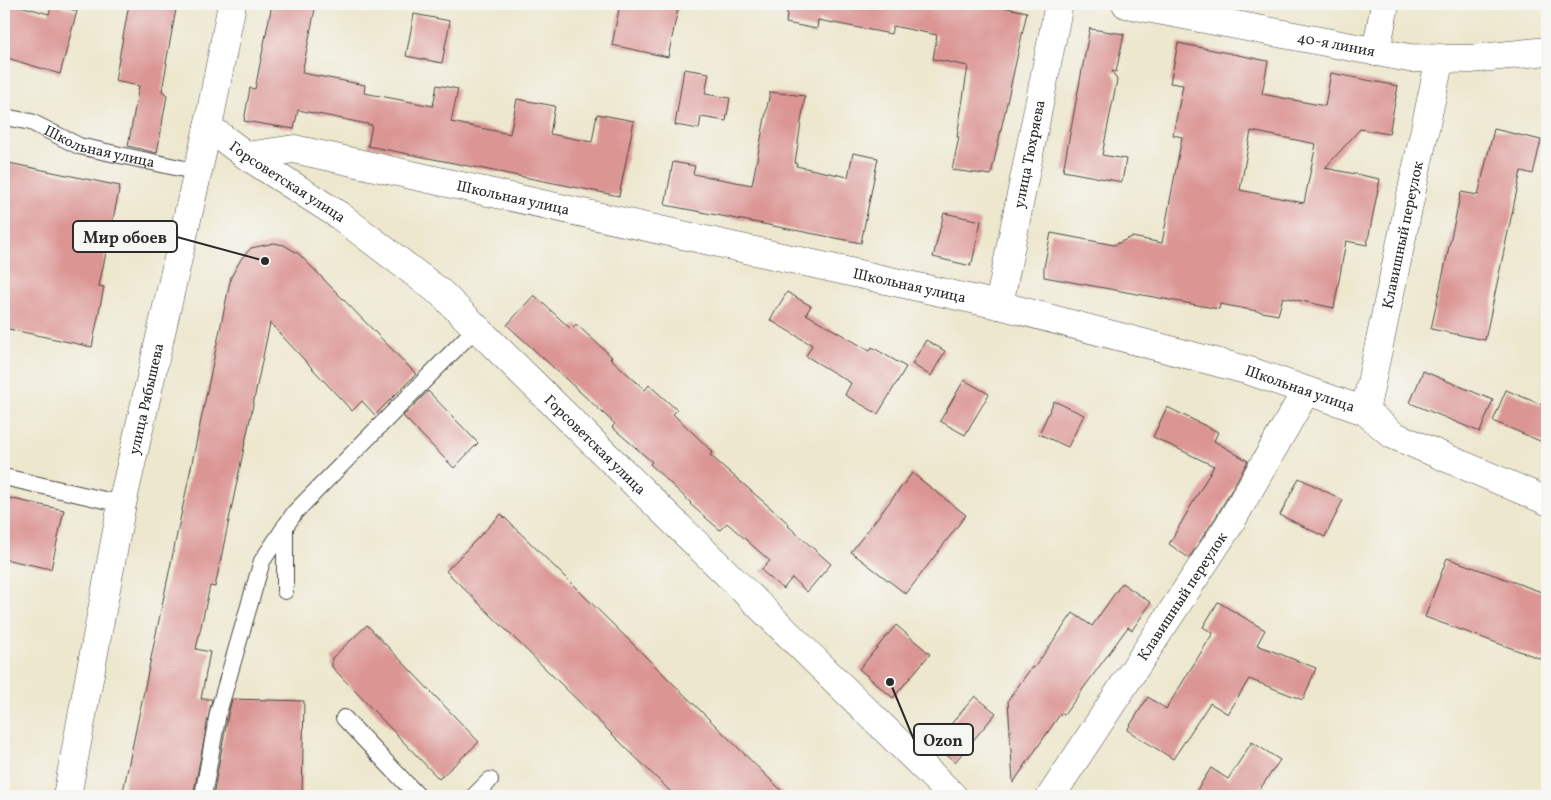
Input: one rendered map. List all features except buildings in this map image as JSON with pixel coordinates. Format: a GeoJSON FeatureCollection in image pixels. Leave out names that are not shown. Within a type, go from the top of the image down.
{"type":"FeatureCollection","features":[{"type":"Feature","properties":{"kind":"street","name":"улица Рябышева"},"geometry":{"type":"LineString","coordinates":[[67,796],[122,504],[208,127],[232,4]]}},
{"type":"Feature","properties":{"kind":"street","name":"улица Тюхряева"},"geometry":{"type":"LineString","coordinates":[[999,304],[1059,4]]}},
{"type":"Feature","properties":{"kind":"street","name":"40-я линия"},"geometry":{"type":"LineString","coordinates":[[1126,4],[1409,58],[1471,59],[1547,51]]}},
{"type":"Feature","properties":{"kind":"street"},"geometry":{"type":"LineString","coordinates":[[1376,52],[1385,4]]}},
{"type":"Feature","properties":{"kind":"street","name":"Клавишный переулок"},"geometry":{"type":"LineString","coordinates":[[1365,411],[1440,58]]}},
{"type":"Feature","properties":{"kind":"street","name":"Горсоветская улица"},"geometry":{"type":"LineString","coordinates":[[208,127],[247,156],[340,216],[441,293],[953,796]]}},
{"type":"Feature","properties":{"kind":"street","name":"Школьная улица"},"geometry":{"type":"LineString","coordinates":[[247,156],[294,149],[999,304],[1250,371],[1365,411],[1393,435],[1547,501]]}},
{"type":"Feature","properties":{"kind":"street","name":"Клавишный переулок"},"geometry":{"type":"LineString","coordinates":[[1051,796],[1228,525],[1306,391]]}},
{"type":"Feature","properties":{"kind":"lane","name":"Школьная улица"},"geometry":{"type":"LineString","coordinates":[[4,117],[31,122],[79,146],[198,172]]}},
{"type":"Feature","properties":{"kind":"lane"},"geometry":{"type":"LineString","coordinates":[[203,796],[218,713],[262,561],[294,512],[476,328]]}},
{"type":"Feature","properties":{"kind":"lane"},"geometry":{"type":"LineString","coordinates":[[4,477],[122,504]]}},
{"type":"Feature","properties":{"kind":"lane"},"geometry":{"type":"LineString","coordinates":[[285,526],[285,591]]}},
{"type":"Feature","properties":{"kind":"lane"},"geometry":{"type":"LineString","coordinates":[[344,718],[418,796]]}},
{"type":"Feature","properties":{"kind":"lane"},"geometry":{"type":"LineString","coordinates":[[474,796],[490,780]]}},
{"type":"Feature","properties":{"kind":"place","name":"Мир обоев"},"geometry":{"type":"Point","coordinates":[265,261]}},
{"type":"Feature","properties":{"kind":"place","name":"Ozon"},"geometry":{"type":"Point","coordinates":[890,682]}}]}
